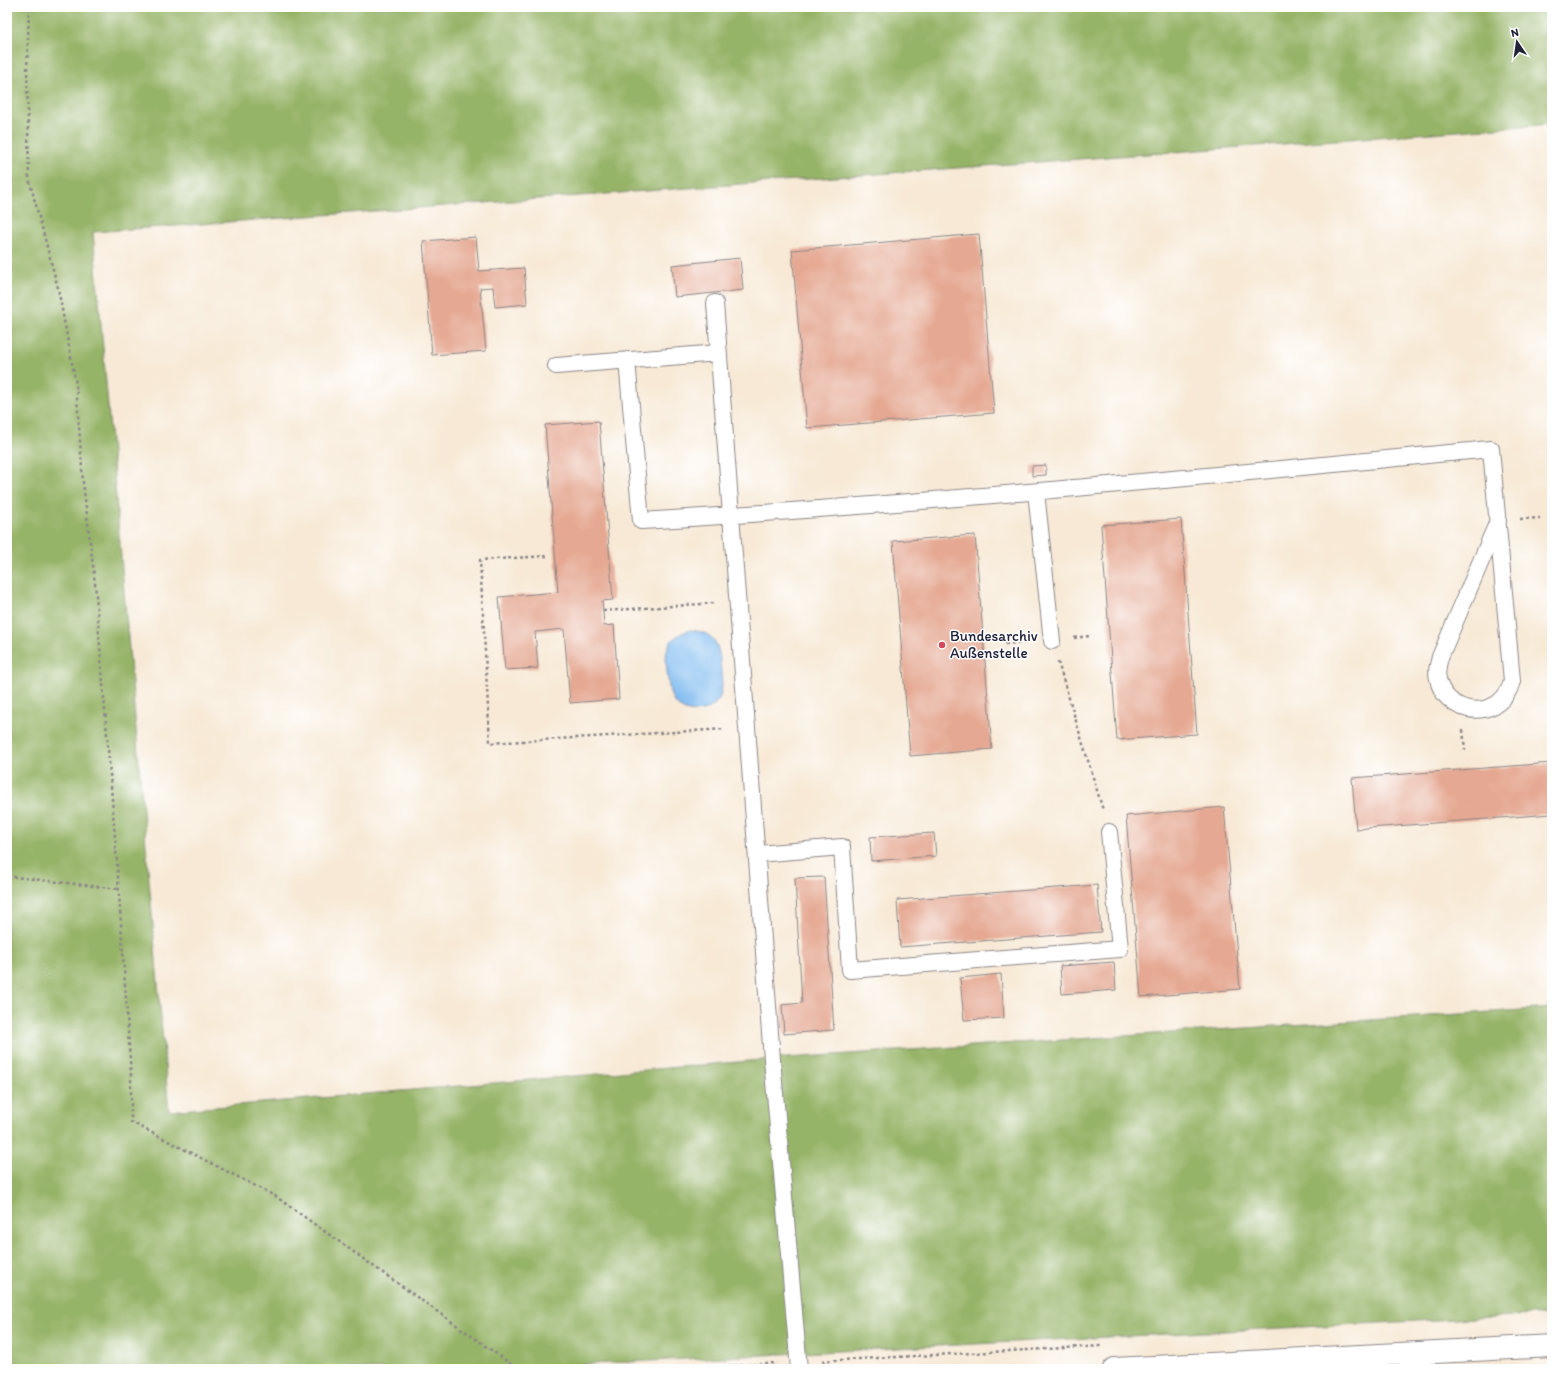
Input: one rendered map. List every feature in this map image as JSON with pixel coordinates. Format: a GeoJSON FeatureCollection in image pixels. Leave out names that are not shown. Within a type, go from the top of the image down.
{"type":"FeatureCollection","features":[{"type":"Feature","properties":{"kind":"main road"},"geometry":{"type":"LineString","coordinates":[[1114,1369],[1552,1346]]}},
{"type":"Feature","properties":{"kind":"lane"},"geometry":{"type":"LineString","coordinates":[[715,303],[773,1067],[799,1365]]}},
{"type":"Feature","properties":{"kind":"lane"},"geometry":{"type":"LineString","coordinates":[[556,366],[719,353]]}},
{"type":"Feature","properties":{"kind":"lane"},"geometry":{"type":"LineString","coordinates":[[627,360],[641,521],[731,516],[1036,492],[1491,449],[1498,521],[1512,682],[1507,693],[1498,703],[1489,708],[1470,710],[1460,707],[1446,696],[1441,689],[1437,668],[1440,657],[1498,521]]}},
{"type":"Feature","properties":{"kind":"lane"},"geometry":{"type":"LineString","coordinates":[[1036,492],[1052,641]]}},
{"type":"Feature","properties":{"kind":"lane"},"geometry":{"type":"LineString","coordinates":[[757,854],[842,847],[850,970],[1120,949],[1109,832]]}},
{"type":"Feature","properties":{"kind":"path"},"geometry":{"type":"LineString","coordinates":[[29,7],[27,72],[29,179],[58,288],[76,384],[83,482],[95,583],[119,889],[131,1075],[130,1122],[275,1196],[518,1369]]}},
{"type":"Feature","properties":{"kind":"path"},"geometry":{"type":"LineString","coordinates":[[547,556],[480,560],[490,743],[747,728]]}},
{"type":"Feature","properties":{"kind":"path"},"geometry":{"type":"LineString","coordinates":[[603,611],[737,601]]}},
{"type":"Feature","properties":{"kind":"path"},"geometry":{"type":"LineString","coordinates":[[1052,641],[1109,832]]}},
{"type":"Feature","properties":{"kind":"path"},"geometry":{"type":"LineString","coordinates":[[7,876],[119,889]]}},
{"type":"Feature","properties":{"kind":"path"},"geometry":{"type":"LineString","coordinates":[[675,1369],[799,1365]]}},
{"type":"Feature","properties":{"kind":"green space"},"geometry":{"type":"Polygon","coordinates":[[[7,7],[1552,7],[1552,124],[93,232],[169,1111],[772,1059],[1552,1008],[1552,1314],[494,1369],[7,1369],[7,7]]]}},
{"type":"Feature","properties":{"kind":"water"},"geometry":{"type":"Polygon","coordinates":[[[690,630],[707,634],[716,643],[720,656],[722,685],[720,697],[712,707],[706,710],[694,712],[681,708],[674,701],[669,689],[666,662],[667,649],[670,643],[674,638],[690,630]]]}},
{"type":"Feature","properties":{"kind":"building"},"geometry":{"type":"Polygon","coordinates":[[[979,234],[994,413],[807,428],[792,250],[979,234]]]}},
{"type":"Feature","properties":{"kind":"building"},"geometry":{"type":"Polygon","coordinates":[[[476,237],[479,271],[524,268],[527,304],[495,307],[493,287],[480,288],[486,351],[432,355],[423,241],[476,237]]]}},
{"type":"Feature","properties":{"kind":"building"},"geometry":{"type":"Polygon","coordinates":[[[740,258],[743,290],[675,297],[672,265],[740,258]]]}},
{"type":"Feature","properties":{"kind":"building"},"geometry":{"type":"Polygon","coordinates":[[[1548,400],[1552,400],[1552,428],[1551,428],[1548,400]]]}},
{"type":"Feature","properties":{"kind":"building"},"geometry":{"type":"Polygon","coordinates":[[[599,421],[613,600],[602,601],[604,626],[614,625],[619,699],[570,703],[564,629],[535,632],[538,668],[505,670],[499,597],[558,592],[545,425],[599,421]]]}},
{"type":"Feature","properties":{"kind":"building"},"geometry":{"type":"Polygon","coordinates":[[[1046,465],[1046,475],[1032,476],[1032,466],[1046,465]]]}},
{"type":"Feature","properties":{"kind":"building"},"geometry":{"type":"Polygon","coordinates":[[[1181,519],[1197,734],[1117,740],[1101,525],[1181,519]]]}},
{"type":"Feature","properties":{"kind":"building","name":"Bundesarchiv Außenstelle"},"geometry":{"type":"Polygon","coordinates":[[[975,535],[992,749],[910,756],[893,541],[975,535]]]}},
{"type":"Feature","properties":{"kind":"building"},"geometry":{"type":"Polygon","coordinates":[[[1552,763],[1552,814],[1356,829],[1352,778],[1552,763]]]}},
{"type":"Feature","properties":{"kind":"building"},"geometry":{"type":"Polygon","coordinates":[[[1224,807],[1240,989],[1141,997],[1126,816],[1224,807]]]}},
{"type":"Feature","properties":{"kind":"building"},"geometry":{"type":"Polygon","coordinates":[[[934,833],[936,856],[871,861],[870,837],[934,833]]]}},
{"type":"Feature","properties":{"kind":"building"},"geometry":{"type":"Polygon","coordinates":[[[824,877],[834,1030],[784,1034],[782,1005],[802,1003],[795,878],[824,877]]]}},
{"type":"Feature","properties":{"kind":"building"},"geometry":{"type":"Polygon","coordinates":[[[1097,885],[1101,932],[900,947],[897,900],[1097,885]]]}},
{"type":"Feature","properties":{"kind":"building"},"geometry":{"type":"Polygon","coordinates":[[[1114,962],[1116,990],[1062,994],[1060,966],[1114,962]]]}},
{"type":"Feature","properties":{"kind":"building"},"geometry":{"type":"Polygon","coordinates":[[[1001,974],[1004,1018],[964,1020],[960,978],[1001,974]]]}},
{"type":"Feature","properties":{"kind":"place","name":"Bundesarchiv Außenstelle"},"geometry":{"type":"Point","coordinates":[942,645]}}]}
